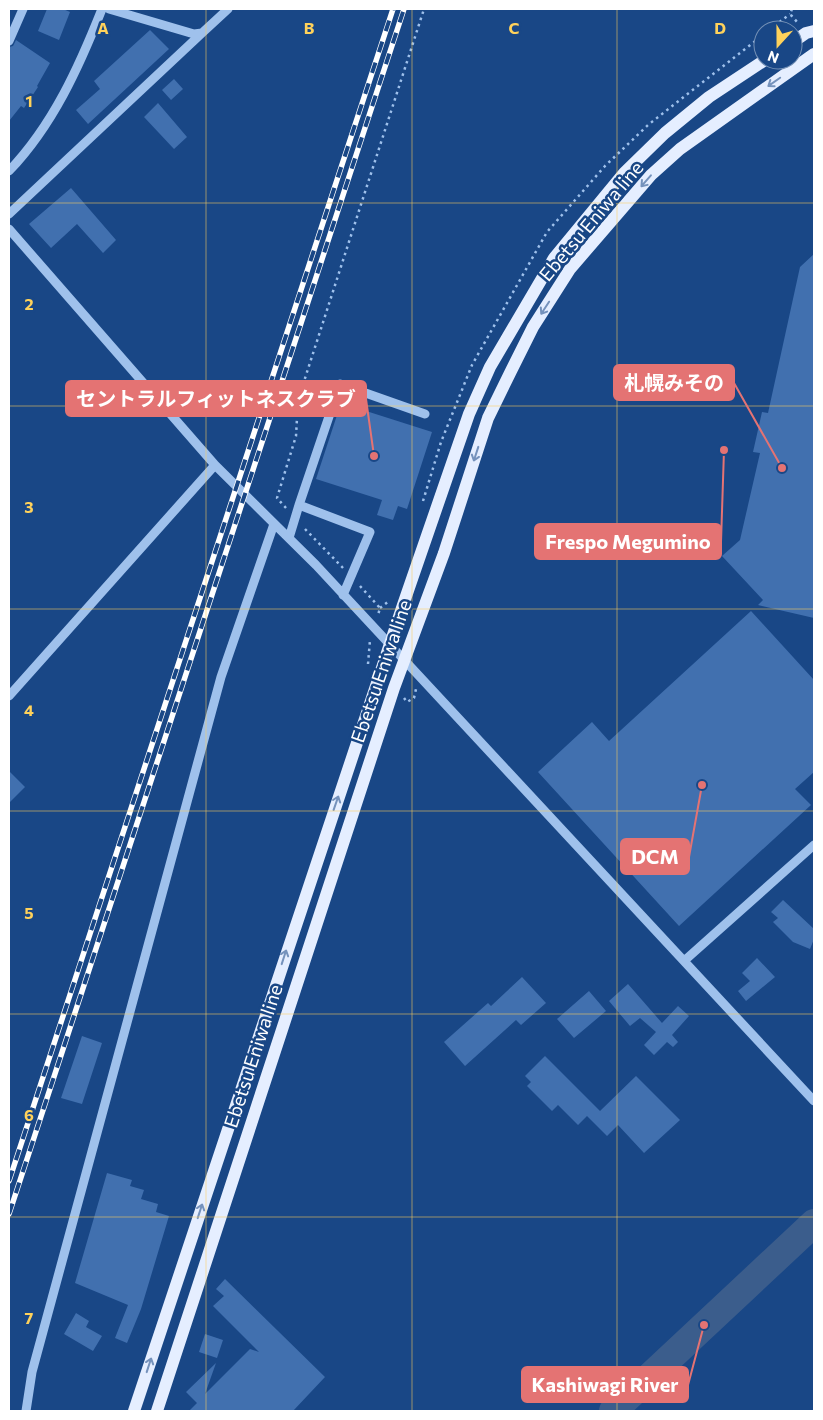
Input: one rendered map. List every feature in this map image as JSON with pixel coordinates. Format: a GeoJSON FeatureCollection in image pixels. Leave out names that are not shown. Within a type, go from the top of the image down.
{"type":"FeatureCollection","features":[{"type":"Feature","properties":{"kind":"main road","name":"Ebetsu Eniwa line"},"geometry":{"type":"LineString","coordinates":[[157,1411],[405,660],[448,542],[488,418],[533,327],[570,269],[650,175],[680,149],[814,54]]}},
{"type":"Feature","properties":{"kind":"main road","name":"Ebetsu Eniwa line"},"geometry":{"type":"LineString","coordinates":[[134,1411],[390,644],[469,414],[490,367],[536,285],[588,214],[624,173],[665,133],[709,97],[753,68]]}},
{"type":"Feature","properties":{"kind":"street"},"geometry":{"type":"LineString","coordinates":[[9,41],[23,9]]}},
{"type":"Feature","properties":{"kind":"street"},"geometry":{"type":"LineString","coordinates":[[9,172],[39,133],[68,90],[102,9]]}},
{"type":"Feature","properties":{"kind":"street"},"geometry":{"type":"LineString","coordinates":[[109,9],[194,34],[202,33]]}},
{"type":"Feature","properties":{"kind":"street"},"geometry":{"type":"LineString","coordinates":[[9,214],[228,9]]}},
{"type":"Feature","properties":{"kind":"street"},"geometry":{"type":"LineString","coordinates":[[9,229],[215,465],[289,538],[390,644],[814,1102]]}},
{"type":"Feature","properties":{"kind":"street"},"geometry":{"type":"LineString","coordinates":[[289,538],[340,384],[425,414]]}},
{"type":"Feature","properties":{"kind":"street"},"geometry":{"type":"LineString","coordinates":[[9,696],[215,465]]}},
{"type":"Feature","properties":{"kind":"street"},"geometry":{"type":"LineString","coordinates":[[299,504],[370,532],[343,595]]}},
{"type":"Feature","properties":{"kind":"street"},"geometry":{"type":"LineString","coordinates":[[26,1411],[32,1372],[221,677],[274,524]]}},
{"type":"Feature","properties":{"kind":"street"},"geometry":{"type":"LineString","coordinates":[[684,961],[814,845]]}},
{"type":"Feature","properties":{"kind":"path"},"geometry":{"type":"LineString","coordinates":[[373,628],[380,608],[277,498],[296,436],[298,400],[424,9]]}},
{"type":"Feature","properties":{"kind":"path"},"geometry":{"type":"LineString","coordinates":[[782,20],[790,14]]}},
{"type":"Feature","properties":{"kind":"building"},"geometry":{"type":"Polygon","coordinates":[[[47,9],[63,9],[70,12],[59,40],[38,31],[47,9]]]}},
{"type":"Feature","properties":{"kind":"building"},"geometry":{"type":"Polygon","coordinates":[[[150,30],[169,49],[88,124],[76,110],[100,89],[94,81],[150,30]]]}},
{"type":"Feature","properties":{"kind":"building"},"geometry":{"type":"Polygon","coordinates":[[[16,40],[50,63],[38,87],[24,108],[21,106],[9,121],[9,47],[13,46],[16,40]]]}},
{"type":"Feature","properties":{"kind":"building"},"geometry":{"type":"Polygon","coordinates":[[[174,79],[183,89],[171,100],[162,90],[174,79]]]}},
{"type":"Feature","properties":{"kind":"building"},"geometry":{"type":"Polygon","coordinates":[[[158,103],[187,137],[174,149],[144,117],[158,103]]]}},
{"type":"Feature","properties":{"kind":"building"},"geometry":{"type":"Polygon","coordinates":[[[71,188],[116,240],[103,253],[77,224],[51,248],[29,224],[71,188]]]}},
{"type":"Feature","properties":{"kind":"building"},"geometry":{"type":"Polygon","coordinates":[[[814,254],[814,618],[758,605],[763,600],[722,556],[740,540],[760,453],[753,452],[762,412],[768,413],[800,267],[814,254]]]}},
{"type":"Feature","properties":{"kind":"building"},"geometry":{"type":"Polygon","coordinates":[[[341,403],[432,432],[407,509],[398,506],[393,520],[377,515],[382,500],[316,479],[341,403]]]}},
{"type":"Feature","properties":{"kind":"building"},"geometry":{"type":"Polygon","coordinates":[[[751,611],[814,680],[814,772],[795,789],[811,805],[679,926],[538,772],[592,722],[609,741],[751,611]]]}},
{"type":"Feature","properties":{"kind":"building"},"geometry":{"type":"Polygon","coordinates":[[[9,771],[25,787],[9,803],[9,771]]]}},
{"type":"Feature","properties":{"kind":"building"},"geometry":{"type":"Polygon","coordinates":[[[783,900],[814,929],[814,939],[810,949],[793,942],[773,922],[778,918],[771,912],[783,900]]]}},
{"type":"Feature","properties":{"kind":"building"},"geometry":{"type":"Polygon","coordinates":[[[757,958],[775,977],[746,1001],[738,991],[750,981],[742,973],[757,958]]]}},
{"type":"Feature","properties":{"kind":"building"},"geometry":{"type":"Polygon","coordinates":[[[522,977],[546,1003],[521,1025],[516,1020],[465,1066],[444,1042],[488,1003],[491,1006],[522,977]]]}},
{"type":"Feature","properties":{"kind":"building"},"geometry":{"type":"Polygon","coordinates":[[[628,984],[662,1023],[678,1006],[689,1016],[672,1035],[678,1042],[673,1047],[667,1042],[654,1055],[644,1045],[656,1032],[640,1018],[630,1026],[609,1001],[628,984]]]}},
{"type":"Feature","properties":{"kind":"building"},"geometry":{"type":"Polygon","coordinates":[[[589,991],[606,1011],[574,1038],[557,1019],[589,991]]]}},
{"type":"Feature","properties":{"kind":"building"},"geometry":{"type":"Polygon","coordinates":[[[82,1036],[102,1043],[82,1104],[61,1098],[82,1036]]]}},
{"type":"Feature","properties":{"kind":"building"},"geometry":{"type":"Polygon","coordinates":[[[545,1056],[600,1111],[636,1076],[680,1120],[644,1153],[618,1125],[607,1136],[587,1116],[578,1125],[558,1105],[552,1111],[527,1086],[531,1082],[525,1076],[545,1056]]]}},
{"type":"Feature","properties":{"kind":"building"},"geometry":{"type":"Polygon","coordinates":[[[107,1173],[132,1180],[130,1186],[144,1190],[141,1199],[158,1204],[156,1212],[169,1216],[141,1309],[127,1343],[115,1338],[128,1305],[75,1283],[107,1173]]]}},
{"type":"Feature","properties":{"kind":"building"},"geometry":{"type":"Polygon","coordinates":[[[225,1279],[325,1377],[293,1411],[189,1411],[197,1403],[186,1392],[216,1363],[205,1394],[250,1349],[259,1352],[213,1306],[224,1296],[216,1289],[225,1279]]]}},
{"type":"Feature","properties":{"kind":"building"},"geometry":{"type":"Polygon","coordinates":[[[76,1313],[89,1321],[86,1327],[102,1336],[93,1351],[64,1334],[76,1313]]]}},
{"type":"Feature","properties":{"kind":"building"},"geometry":{"type":"Polygon","coordinates":[[[205,1334],[223,1340],[217,1358],[199,1352],[205,1334]]]}},
{"type":"Feature","properties":{"kind":"waterway"},"geometry":{"type":"LineString","coordinates":[[613,1411],[814,1223]]}},
{"type":"Feature","properties":{"kind":"railway"},"geometry":{"type":"LineString","coordinates":[[9,1181],[393,9]]}},
{"type":"Feature","properties":{"kind":"railway"},"geometry":{"type":"LineString","coordinates":[[9,1214],[404,9]]}},
{"type":"Feature","properties":{"kind":"place","name":"Frespo Megumino"},"geometry":{"type":"Point","coordinates":[724,450]}},
{"type":"Feature","properties":{"kind":"place","name":"セントラルフィットネスクラブ"},"geometry":{"type":"Point","coordinates":[374,456]}},
{"type":"Feature","properties":{"kind":"place","name":"札幌みその"},"geometry":{"type":"Point","coordinates":[782,468]}},
{"type":"Feature","properties":{"kind":"place","name":"DCM"},"geometry":{"type":"Point","coordinates":[702,785]}},
{"type":"Feature","properties":{"kind":"place","name":"Kashiwagi River"},"geometry":{"type":"Point","coordinates":[704,1325]}}]}
